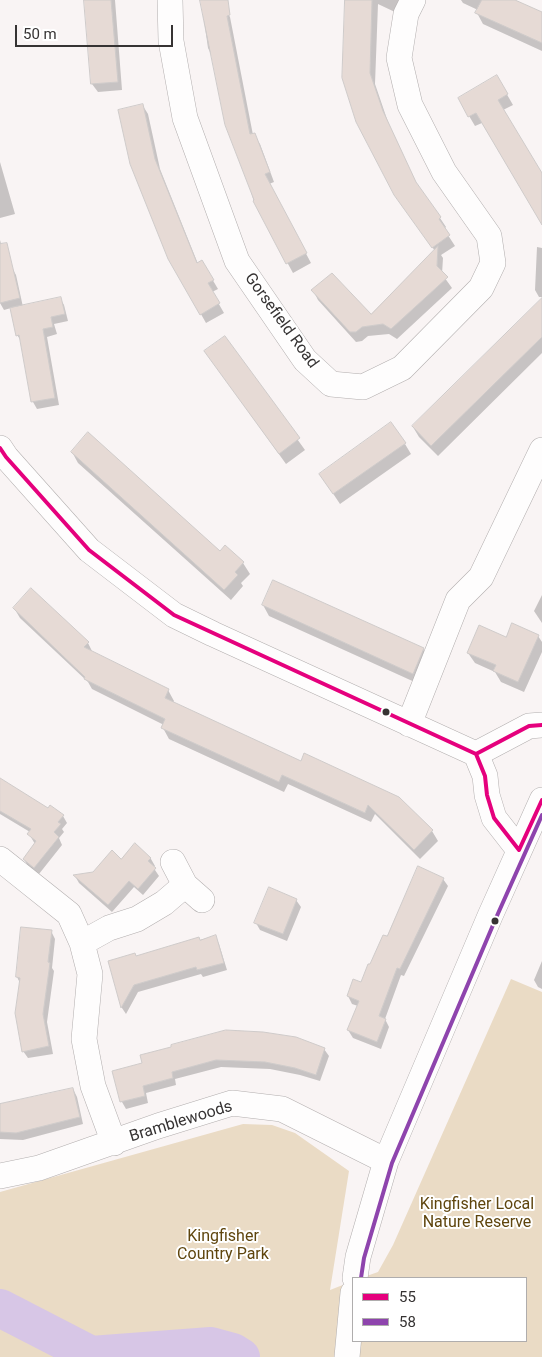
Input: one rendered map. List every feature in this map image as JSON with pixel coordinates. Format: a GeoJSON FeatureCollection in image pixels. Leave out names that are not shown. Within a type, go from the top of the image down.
{"type":"FeatureCollection","features":[{"type":"Feature","properties":{"kind":"street","name":"Gorsefield Road"},"geometry":{"type":"LineString","coordinates":[[170,0],[172,41],[185,118],[237,261],[305,360],[331,384],[363,387],[402,368],[482,288],[493,263],[489,236],[444,172],[410,105],[399,58],[406,14],[413,0]]}},
{"type":"Feature","properties":{"kind":"street"},"geometry":{"type":"LineString","coordinates":[[0,448],[89,550],[174,614],[213,634],[476,754],[485,776],[487,795],[494,818],[520,850]]}},
{"type":"Feature","properties":{"kind":"street"},"geometry":{"type":"LineString","coordinates":[[410,724],[458,600],[481,577],[542,450]]}},
{"type":"Feature","properties":{"kind":"street"},"geometry":{"type":"LineString","coordinates":[[476,754],[529,726],[542,725]]}},
{"type":"Feature","properties":{"kind":"street"},"geometry":{"type":"LineString","coordinates":[[355,1277],[358,1257],[386,1161],[520,850],[539,815]]}},
{"type":"Feature","properties":{"kind":"street"},"geometry":{"type":"LineString","coordinates":[[0,858],[69,914],[82,943],[90,974],[84,1038],[92,1086],[114,1142]]}},
{"type":"Feature","properties":{"kind":"street"},"geometry":{"type":"LineString","coordinates":[[82,943],[109,928],[137,919],[164,903],[193,892],[173,862]]}},
{"type":"Feature","properties":{"kind":"street","name":"Bramblewoods"},"geometry":{"type":"LineString","coordinates":[[0,1176],[39,1168],[158,1126],[232,1104],[282,1109],[386,1161]]}},
{"type":"Feature","properties":{"kind":"street"},"geometry":{"type":"LineString","coordinates":[[347,1346],[352,1302]]}},
{"type":"Feature","properties":{"kind":"green space","name":"Kingfisher Country Park"},"geometry":{"type":"Polygon","coordinates":[[[511,979],[542,992],[542,1357],[0,1357],[0,1192],[243,1124],[272,1125],[295,1133],[349,1171],[330,1290],[352,1281],[352,1342],[527,1342],[527,1277],[364,1277],[378,1272],[393,1245],[511,979]]]}},
{"type":"Feature","properties":{"kind":"building"},"geometry":{"type":"Polygon","coordinates":[[[84,0],[111,0],[118,82],[91,84],[84,0]]]}},
{"type":"Feature","properties":{"kind":"building"},"geometry":{"type":"Polygon","coordinates":[[[200,0],[228,0],[230,15],[227,16],[250,134],[255,133],[270,172],[265,174],[307,253],[286,264],[253,201],[225,125],[200,0]]]}},
{"type":"Feature","properties":{"kind":"building"},"geometry":{"type":"Polygon","coordinates":[[[345,0],[372,0],[370,73],[383,111],[416,182],[441,217],[439,219],[450,235],[432,248],[394,195],[356,122],[342,78],[345,0]]]}},
{"type":"Feature","properties":{"kind":"building"},"geometry":{"type":"Polygon","coordinates":[[[482,0],[515,0],[542,12],[542,43],[475,13],[482,0]]]}},
{"type":"Feature","properties":{"kind":"building"},"geometry":{"type":"Polygon","coordinates":[[[497,75],[508,94],[498,100],[542,173],[542,225],[476,113],[468,117],[458,98],[497,75]]]}},
{"type":"Feature","properties":{"kind":"building"},"geometry":{"type":"Polygon","coordinates":[[[143,104],[155,159],[197,263],[202,260],[214,280],[208,283],[220,303],[200,315],[168,259],[130,164],[118,110],[143,104]]]}},
{"type":"Feature","properties":{"kind":"building"},"geometry":{"type":"Polygon","coordinates":[[[7,243],[20,298],[0,303],[0,244],[7,243]]]}},
{"type":"Feature","properties":{"kind":"building"},"geometry":{"type":"Polygon","coordinates":[[[438,246],[437,266],[448,277],[391,329],[383,324],[362,327],[356,332],[350,332],[311,290],[332,273],[371,314],[438,246]]]}},
{"type":"Feature","properties":{"kind":"building"},"geometry":{"type":"Polygon","coordinates":[[[61,297],[65,314],[51,317],[53,327],[43,329],[55,398],[31,402],[19,335],[16,336],[10,308],[61,297]]]}},
{"type":"Feature","properties":{"kind":"building"},"geometry":{"type":"Polygon","coordinates":[[[542,298],[542,337],[431,446],[412,426],[542,298]]]}},
{"type":"Feature","properties":{"kind":"building"},"geometry":{"type":"Polygon","coordinates":[[[225,336],[300,438],[279,454],[204,351],[225,336]]]}},
{"type":"Feature","properties":{"kind":"building"},"geometry":{"type":"Polygon","coordinates":[[[391,422],[406,443],[333,494],[319,474],[391,422]]]}},
{"type":"Feature","properties":{"kind":"building"},"geometry":{"type":"Polygon","coordinates":[[[88,432],[220,551],[225,545],[244,562],[235,572],[238,575],[224,590],[71,452],[88,432]]]}},
{"type":"Feature","properties":{"kind":"building"},"geometry":{"type":"Polygon","coordinates":[[[273,580],[424,648],[413,674],[262,605],[273,580]]]}},
{"type":"Feature","properties":{"kind":"building"},"geometry":{"type":"Polygon","coordinates":[[[31,588],[89,642],[84,647],[169,689],[165,698],[301,761],[304,753],[399,797],[433,830],[414,850],[368,805],[365,813],[282,775],[279,782],[161,728],[165,719],[84,679],[85,677],[13,608],[31,588]]]}},
{"type":"Feature","properties":{"kind":"building"},"geometry":{"type":"Polygon","coordinates":[[[512,623],[539,635],[518,682],[493,671],[496,665],[467,653],[479,625],[506,637],[512,623]]]}},
{"type":"Feature","properties":{"kind":"building"},"geometry":{"type":"Polygon","coordinates":[[[0,778],[48,808],[50,805],[64,815],[58,822],[61,824],[54,832],[59,837],[34,868],[23,859],[36,841],[27,834],[31,829],[0,811],[0,778]]]}},
{"type":"Feature","properties":{"kind":"building"},"geometry":{"type":"Polygon","coordinates":[[[135,843],[151,858],[148,861],[156,868],[138,889],[129,881],[108,905],[73,875],[93,872],[112,850],[121,859],[135,843]]]}},
{"type":"Feature","properties":{"kind":"building"},"geometry":{"type":"Polygon","coordinates":[[[418,866],[444,878],[400,969],[397,968],[379,1016],[386,1019],[377,1042],[347,1030],[359,1001],[347,996],[353,979],[361,982],[383,935],[387,936],[418,866]]]}},
{"type":"Feature","properties":{"kind":"building"},"geometry":{"type":"Polygon","coordinates":[[[269,887],[297,899],[283,934],[254,923],[269,887]]]}},
{"type":"Feature","properties":{"kind":"building"},"geometry":{"type":"Polygon","coordinates":[[[21,927],[52,930],[48,962],[50,963],[43,1014],[49,1046],[22,1052],[15,1013],[20,978],[16,977],[21,927]]]}},
{"type":"Feature","properties":{"kind":"building"},"geometry":{"type":"Polygon","coordinates":[[[216,935],[224,963],[197,970],[196,967],[134,985],[121,1008],[108,961],[135,953],[136,956],[199,937],[200,940],[216,935]]]}},
{"type":"Feature","properties":{"kind":"building"},"geometry":{"type":"Polygon","coordinates":[[[226,1030],[263,1032],[296,1037],[325,1048],[316,1075],[295,1068],[265,1062],[216,1060],[172,1072],[173,1078],[143,1086],[145,1096],[120,1102],[112,1071],[142,1063],[140,1055],[226,1030]]]}},
{"type":"Feature","properties":{"kind":"building"},"geometry":{"type":"Polygon","coordinates":[[[73,1088],[80,1117],[16,1133],[0,1132],[0,1104],[73,1088]]]}},
{"type":"Feature","properties":{"kind":"waterway"},"geometry":{"type":"LineString","coordinates":[[0,1308],[91,1355],[211,1346],[233,1352],[241,1357]]}},
{"type":"Feature","properties":{"kind":"transit line","name":"55"},"geometry":{"type":"LineString","coordinates":[[0,448],[89,550],[174,615],[476,754],[485,776],[487,795],[494,818],[519,850],[542,800]]}},
{"type":"Feature","properties":{"kind":"transit line","name":"55"},"geometry":{"type":"LineString","coordinates":[[476,754],[529,726],[542,725]]}},
{"type":"Feature","properties":{"kind":"transit line","name":"58"},"geometry":{"type":"LineString","coordinates":[[361,1277],[364,1258],[392,1163],[542,815]]}},
{"type":"Feature","properties":{"kind":"park label","name":"Kingfisher Local Nature Reserve"},"geometry":{"type":"Point","coordinates":[477,1214]}}]}
